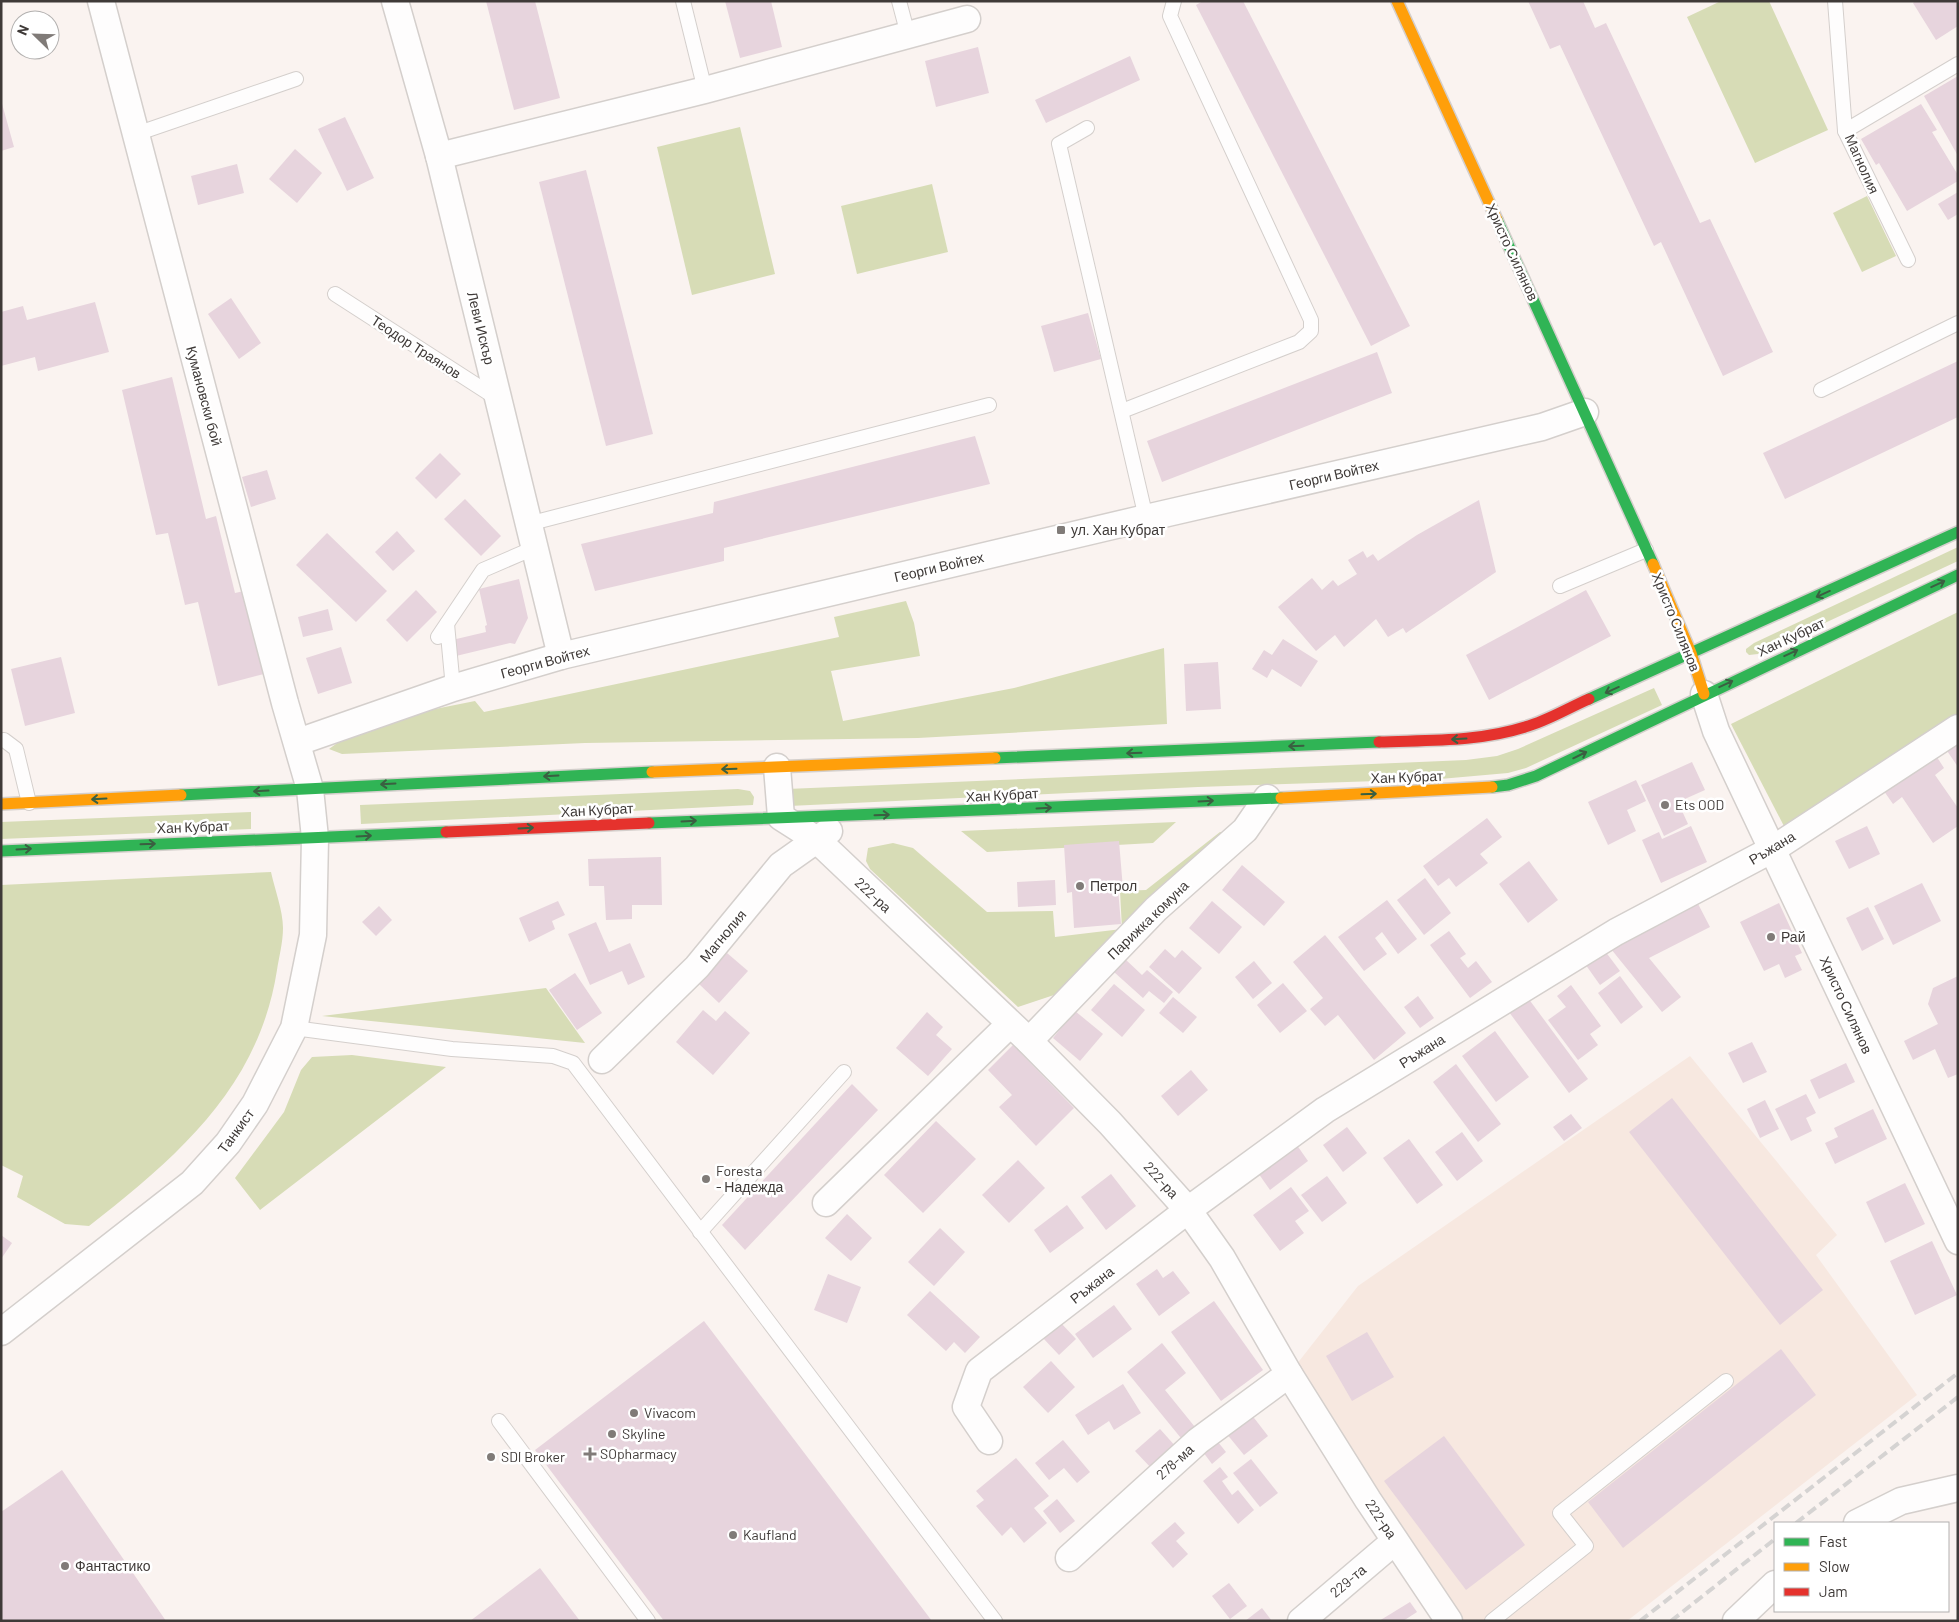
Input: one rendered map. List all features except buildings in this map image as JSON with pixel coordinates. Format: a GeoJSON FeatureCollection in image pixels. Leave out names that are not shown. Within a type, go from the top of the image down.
{"type":"FeatureCollection","features":[{"type":"Feature","properties":{"kind":"street","name":"Кумановски бой"},"geometry":{"type":"LineString","coordinates":[[101,1],[285,703],[298,742],[310,789],[315,838]]}},
{"type":"Feature","properties":{"kind":"street","name":"Леви Искър"},"geometry":{"type":"LineString","coordinates":[[395,1],[439,156],[561,656]]}},
{"type":"Feature","properties":{"kind":"street","name":"Христо Силянов"},"geometry":{"type":"LineString","coordinates":[[1397,1],[1646,550],[1691,654],[1716,731],[1958,1241]]}},
{"type":"Feature","properties":{"kind":"street"},"geometry":{"type":"LineString","coordinates":[[439,156],[705,90],[967,19]]}},
{"type":"Feature","properties":{"kind":"street","name":"Георги Войтех"},"geometry":{"type":"LineString","coordinates":[[298,742],[453,688],[561,656],[1542,427],[1585,412]]}},
{"type":"Feature","properties":{"kind":"street","name":"Хан Кубрат"},"geometry":{"type":"LineString","coordinates":[[1,804],[580,775],[1462,739],[1496,735],[1527,727],[1958,532]]}},
{"type":"Feature","properties":{"kind":"street","name":"Хан Кубрат"},"geometry":{"type":"LineString","coordinates":[[1,850],[1470,790],[1508,785],[1536,776],[1704,694],[1958,575]]}},
{"type":"Feature","properties":{"kind":"street","name":"Ръжана"},"geometry":{"type":"LineString","coordinates":[[989,1440],[966,1407],[979,1372],[1188,1210],[1325,1110],[1616,932],[1773,849],[1958,728]]}},
{"type":"Feature","properties":{"kind":"street"},"geometry":{"type":"LineString","coordinates":[[778,767],[780,817]]}},
{"type":"Feature","properties":{"kind":"street","name":"Парижка комуна"},"geometry":{"type":"LineString","coordinates":[[1029,1041],[1156,909],[1244,830],[1267,798]]}},
{"type":"Feature","properties":{"kind":"street","name":"Магнолия"},"geometry":{"type":"LineString","coordinates":[[602,1060],[697,967],[781,865],[847,816]]}},
{"type":"Feature","properties":{"kind":"street","name":"222-ра"},"geometry":{"type":"LineString","coordinates":[[780,817],[816,840],[1029,1041],[1110,1123],[1188,1210],[1222,1258],[1289,1374],[1395,1541],[1449,1621]]}},
{"type":"Feature","properties":{"kind":"street","name":"Танкист"},"geometry":{"type":"LineString","coordinates":[[1,1332],[192,1183],[228,1144],[255,1104],[294,1028],[313,935],[315,838]]}},
{"type":"Feature","properties":{"kind":"street"},"geometry":{"type":"LineString","coordinates":[[826,1203],[1010,1024]]}},
{"type":"Feature","properties":{"kind":"street","name":"278-ма"},"geometry":{"type":"LineString","coordinates":[[1069,1558],[1198,1441],[1289,1374]]}},
{"type":"Feature","properties":{"kind":"street"},"geometry":{"type":"LineString","coordinates":[[1859,1522],[1901,1501],[1958,1488]]}},
{"type":"Feature","properties":{"kind":"street","name":"229-та"},"geometry":{"type":"LineString","coordinates":[[1301,1621],[1395,1541]]}},
{"type":"Feature","properties":{"kind":"street"},"geometry":{"type":"LineString","coordinates":[[1736,1621],[1774,1585]]}},
{"type":"Feature","properties":{"kind":"lane"},"geometry":{"type":"LineString","coordinates":[[683,1],[705,90]]}},
{"type":"Feature","properties":{"kind":"lane"},"geometry":{"type":"LineString","coordinates":[[899,1],[908,35]]}},
{"type":"Feature","properties":{"kind":"lane"},"geometry":{"type":"LineString","coordinates":[[1122,411],[1299,342],[1311,331],[1311,320],[1170,16],[1174,1]]}},
{"type":"Feature","properties":{"kind":"lane"},"geometry":{"type":"LineString","coordinates":[[1835,1],[1845,131]]}},
{"type":"Feature","properties":{"kind":"lane","name":"Магнолия"},"geometry":{"type":"LineString","coordinates":[[1908,260],[1845,131],[1958,64]]}},
{"type":"Feature","properties":{"kind":"lane"},"geometry":{"type":"LineString","coordinates":[[136,134],[296,79]]}},
{"type":"Feature","properties":{"kind":"lane"},"geometry":{"type":"LineString","coordinates":[[1087,128],[1059,144],[1146,518]]}},
{"type":"Feature","properties":{"kind":"lane","name":"Теодор Траянов"},"geometry":{"type":"LineString","coordinates":[[335,294],[498,400]]}},
{"type":"Feature","properties":{"kind":"lane"},"geometry":{"type":"LineString","coordinates":[[1821,390],[1958,323]]}},
{"type":"Feature","properties":{"kind":"lane"},"geometry":{"type":"LineString","coordinates":[[438,637],[483,570],[531,536],[990,405]]}},
{"type":"Feature","properties":{"kind":"lane"},"geometry":{"type":"LineString","coordinates":[[1560,586],[1646,550]]}},
{"type":"Feature","properties":{"kind":"lane"},"geometry":{"type":"LineString","coordinates":[[447,624],[453,688]]}},
{"type":"Feature","properties":{"kind":"lane"},"geometry":{"type":"LineString","coordinates":[[4,740],[16,749],[29,803]]}},
{"type":"Feature","properties":{"kind":"lane"},"geometry":{"type":"LineString","coordinates":[[294,1028],[452,1049],[554,1056],[573,1063],[995,1621]]}},
{"type":"Feature","properties":{"kind":"lane"},"geometry":{"type":"LineString","coordinates":[[700,1232],[844,1072]]}},
{"type":"Feature","properties":{"kind":"lane"},"geometry":{"type":"LineString","coordinates":[[1492,1621],[1586,1546],[1560,1513],[1726,1381]]}},
{"type":"Feature","properties":{"kind":"lane"},"geometry":{"type":"LineString","coordinates":[[500,1421],[648,1621]]}},
{"type":"Feature","properties":{"kind":"shaded area"},"geometry":{"type":"Polygon","coordinates":[[[1690,1056],[1837,1235],[1816,1255],[1917,1395],[1627,1621],[1449,1621],[1289,1374],[1358,1286],[1690,1056]]]}},
{"type":"Feature","properties":{"kind":"green space"},"geometry":{"type":"Polygon","coordinates":[[[1721,1],[1769,1],[1828,130],[1755,163],[1687,17],[1721,1]]]}},
{"type":"Feature","properties":{"kind":"green space"},"geometry":{"type":"Polygon","coordinates":[[[740,127],[775,274],[692,295],[657,147],[740,127]]]}},
{"type":"Feature","properties":{"kind":"green space"},"geometry":{"type":"Polygon","coordinates":[[[932,184],[948,252],[857,274],[841,206],[932,184]]]}},
{"type":"Feature","properties":{"kind":"green space"},"geometry":{"type":"Polygon","coordinates":[[[1867,196],[1896,256],[1862,272],[1833,213],[1867,196]]]}},
{"type":"Feature","properties":{"kind":"green space"},"geometry":{"type":"Polygon","coordinates":[[[1958,547],[1958,561],[1758,654],[1749,655],[1746,652],[1746,649],[1754,643],[1958,547]]]}},
{"type":"Feature","properties":{"kind":"green space"},"geometry":{"type":"Polygon","coordinates":[[[906,601],[914,623],[920,656],[831,671],[843,721],[1014,688],[1164,648],[1167,724],[918,738],[585,743],[342,754],[329,749],[365,723],[475,701],[484,712],[839,637],[834,617],[906,601]]]}},
{"type":"Feature","properties":{"kind":"green space"},"geometry":{"type":"Polygon","coordinates":[[[1958,612],[1958,716],[1786,830],[1731,724],[1958,612]]]}},
{"type":"Feature","properties":{"kind":"green space"},"geometry":{"type":"Polygon","coordinates":[[[1654,688],[1662,705],[1526,768],[1508,773],[1440,779],[1198,787],[789,806],[787,789],[1466,760],[1497,756],[1518,749],[1654,688]]]}},
{"type":"Feature","properties":{"kind":"green space"},"geometry":{"type":"Polygon","coordinates":[[[738,789],[750,791],[754,797],[753,805],[361,824],[360,805],[738,789]]]}},
{"type":"Feature","properties":{"kind":"green space"},"geometry":{"type":"Polygon","coordinates":[[[251,812],[251,829],[1,839],[1,822],[251,812]]]}},
{"type":"Feature","properties":{"kind":"green space"},"geometry":{"type":"Polygon","coordinates":[[[1176,822],[1153,843],[987,852],[961,831],[1176,822]]]}},
{"type":"Feature","properties":{"kind":"green space"},"geometry":{"type":"Polygon","coordinates":[[[1220,832],[1234,836],[1069,990],[1018,1007],[870,869],[866,861],[868,848],[893,843],[913,848],[987,912],[1053,911],[1055,937],[1122,929],[1120,891],[1146,890],[1220,832]]]}},
{"type":"Feature","properties":{"kind":"green space"},"geometry":{"type":"Polygon","coordinates":[[[271,872],[283,928],[282,944],[267,1012],[252,1050],[233,1084],[209,1116],[182,1146],[153,1173],[89,1226],[65,1224],[17,1197],[23,1176],[1,1165],[1,885],[271,872]]]}},
{"type":"Feature","properties":{"kind":"green space"},"geometry":{"type":"Polygon","coordinates":[[[546,988],[585,1043],[322,1016],[546,988]]]}},
{"type":"Feature","properties":{"kind":"green space"},"geometry":{"type":"Polygon","coordinates":[[[352,1055],[446,1067],[260,1210],[235,1178],[284,1112],[301,1070],[312,1057],[352,1055]]]}},
{"type":"Feature","properties":{"kind":"railway"},"geometry":{"type":"LineString","coordinates":[[1640,1621],[1958,1373]]}},
{"type":"Feature","properties":{"kind":"railway"},"geometry":{"type":"LineString","coordinates":[[1797,1522],[1958,1397]]}},
{"type":"Feature","properties":{"kind":"railway"},"geometry":{"type":"LineString","coordinates":[[1671,1621],[1774,1540]]}},
{"type":"Feature","properties":{"kind":"traffic: fast"},"geometry":{"type":"LineString","coordinates":[[1497,220],[1653,564]]}},
{"type":"Feature","properties":{"kind":"traffic: fast"},"geometry":{"type":"LineString","coordinates":[[1589,699],[1958,532]]}},
{"type":"Feature","properties":{"kind":"traffic: fast"},"geometry":{"type":"LineString","coordinates":[[1492,787],[1508,785],[1536,776],[1958,575]]}},
{"type":"Feature","properties":{"kind":"traffic: fast"},"geometry":{"type":"LineString","coordinates":[[995,758],[1379,742]]}},
{"type":"Feature","properties":{"kind":"traffic: fast"},"geometry":{"type":"LineString","coordinates":[[181,795],[652,772]]}},
{"type":"Feature","properties":{"kind":"traffic: fast"},"geometry":{"type":"LineString","coordinates":[[649,823],[1281,798]]}},
{"type":"Feature","properties":{"kind":"traffic: fast"},"geometry":{"type":"LineString","coordinates":[[1,851],[446,832]]}},
{"type":"Feature","properties":{"kind":"traffic: slow"},"geometry":{"type":"LineString","coordinates":[[1397,1],[1497,220]]}},
{"type":"Feature","properties":{"kind":"traffic: slow"},"geometry":{"type":"LineString","coordinates":[[1653,564],[1691,653],[1704,694]]}},
{"type":"Feature","properties":{"kind":"traffic: slow"},"geometry":{"type":"LineString","coordinates":[[652,772],[995,758]]}},
{"type":"Feature","properties":{"kind":"traffic: slow"},"geometry":{"type":"LineString","coordinates":[[1281,798],[1492,787]]}},
{"type":"Feature","properties":{"kind":"traffic: slow"},"geometry":{"type":"LineString","coordinates":[[1,804],[181,795]]}},
{"type":"Feature","properties":{"kind":"traffic: jam"},"geometry":{"type":"LineString","coordinates":[[1379,742],[1471,738],[1507,732],[1541,721],[1589,699]]}},
{"type":"Feature","properties":{"kind":"traffic: jam"},"geometry":{"type":"LineString","coordinates":[[446,832],[649,823]]}},
{"type":"Feature","properties":{"kind":"place","name":"ул. Хан Кубрат"},"geometry":{"type":"Point","coordinates":[1061,530]}},
{"type":"Feature","properties":{"kind":"place","name":"Ets OOD"},"geometry":{"type":"Point","coordinates":[1665,805]}},
{"type":"Feature","properties":{"kind":"place","name":"Петрол"},"geometry":{"type":"Point","coordinates":[1080,886]}},
{"type":"Feature","properties":{"kind":"place","name":"Рай"},"geometry":{"type":"Point","coordinates":[1771,937]}},
{"type":"Feature","properties":{"kind":"place","name":"Foresta - Надежда"},"geometry":{"type":"Point","coordinates":[706,1179]}},
{"type":"Feature","properties":{"kind":"place","name":"Vivacom"},"geometry":{"type":"Point","coordinates":[634,1413]}},
{"type":"Feature","properties":{"kind":"place","name":"Skyline"},"geometry":{"type":"Point","coordinates":[612,1434]}},
{"type":"Feature","properties":{"kind":"place","name":"SOpharmacy"},"geometry":{"type":"Point","coordinates":[590,1454]}},
{"type":"Feature","properties":{"kind":"place","name":"SDI Broker"},"geometry":{"type":"Point","coordinates":[491,1457]}},
{"type":"Feature","properties":{"kind":"place","name":"Kaufland"},"geometry":{"type":"Point","coordinates":[733,1535]}},
{"type":"Feature","properties":{"kind":"place","name":"Фантастико"},"geometry":{"type":"Point","coordinates":[65,1566]}}]}
